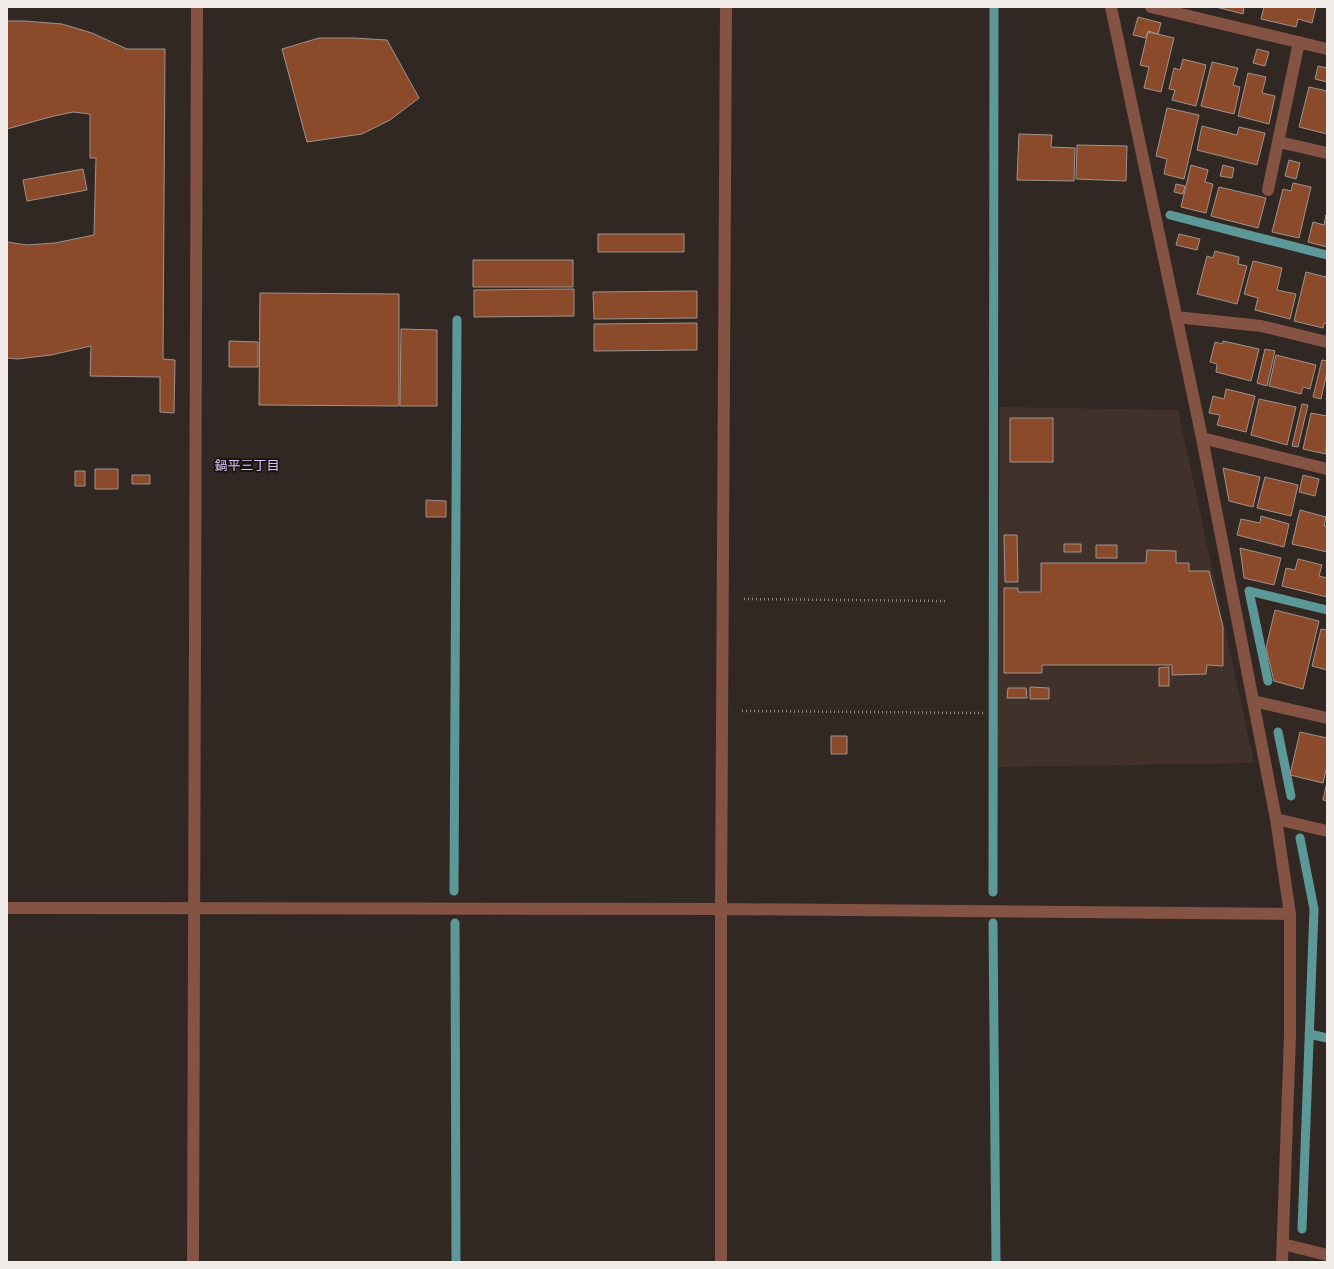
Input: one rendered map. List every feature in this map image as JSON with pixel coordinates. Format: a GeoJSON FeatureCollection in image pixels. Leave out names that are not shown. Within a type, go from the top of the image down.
{"type":"FeatureCollection","features":[{"type":"Feature","properties":{"kind":"street"},"geometry":{"type":"LineString","coordinates":[[193,1262],[197,7]]}},
{"type":"Feature","properties":{"kind":"street"},"geometry":{"type":"LineString","coordinates":[[721,1262],[722,598],[726,7]]}},
{"type":"Feature","properties":{"kind":"street"},"geometry":{"type":"LineString","coordinates":[[1111,7],[1202,438],[1276,819],[1290,914],[1290,1035],[1282,1262]]}},
{"type":"Feature","properties":{"kind":"street"},"geometry":{"type":"LineString","coordinates":[[1151,7],[1327,49]]}},
{"type":"Feature","properties":{"kind":"street"},"geometry":{"type":"LineString","coordinates":[[1268,190],[1300,42]]}},
{"type":"Feature","properties":{"kind":"street"},"geometry":{"type":"LineString","coordinates":[[1279,142],[1327,153]]}},
{"type":"Feature","properties":{"kind":"street"},"geometry":{"type":"LineString","coordinates":[[1176,317],[1261,326],[1327,342]]}},
{"type":"Feature","properties":{"kind":"street"},"geometry":{"type":"LineString","coordinates":[[1202,438],[1327,469]]}},
{"type":"Feature","properties":{"kind":"street"},"geometry":{"type":"LineString","coordinates":[[1253,701],[1327,718]]}},
{"type":"Feature","properties":{"kind":"street"},"geometry":{"type":"LineString","coordinates":[[1276,819],[1327,831]]}},
{"type":"Feature","properties":{"kind":"street"},"geometry":{"type":"LineString","coordinates":[[7,908],[721,909],[1290,914]]}},
{"type":"Feature","properties":{"kind":"street"},"geometry":{"type":"LineString","coordinates":[[1283,1244],[1327,1255]]}},
{"type":"Feature","properties":{"kind":"path"},"geometry":{"type":"LineString","coordinates":[[722,598],[946,601]]}},
{"type":"Feature","properties":{"kind":"path"},"geometry":{"type":"LineString","coordinates":[[722,711],[986,712]]}},
{"type":"Feature","properties":{"kind":"shaded area"},"geometry":{"type":"Polygon","coordinates":[[[1000,407],[1178,410],[1254,763],[997,767],[1000,407]]]}},
{"type":"Feature","properties":{"kind":"building"},"geometry":{"type":"Polygon","coordinates":[[[1216,7],[1244,7],[1243,14],[1216,7]]]}},
{"type":"Feature","properties":{"kind":"building"},"geometry":{"type":"Polygon","coordinates":[[[1264,7],[1316,7],[1312,23],[1298,19],[1296,27],[1261,19],[1264,7]]]}},
{"type":"Feature","properties":{"kind":"building"},"geometry":{"type":"Polygon","coordinates":[[[1138,17],[1161,23],[1158,34],[1148,31],[1146,38],[1133,35],[1138,17]]]}},
{"type":"Feature","properties":{"kind":"building"},"geometry":{"type":"Polygon","coordinates":[[[7,21],[62,24],[92,33],[127,49],[165,49],[163,359],[175,360],[174,413],[160,412],[160,377],[90,376],[91,346],[51,355],[17,359],[7,358],[7,242],[27,245],[55,243],[94,235],[96,158],[90,158],[90,114],[73,112],[7,129],[7,21]]]}},
{"type":"Feature","properties":{"kind":"building"},"geometry":{"type":"Polygon","coordinates":[[[1148,32],[1174,38],[1161,92],[1144,88],[1149,67],[1140,65],[1148,32]]]}},
{"type":"Feature","properties":{"kind":"building"},"geometry":{"type":"Polygon","coordinates":[[[319,38],[387,40],[419,98],[390,120],[362,134],[307,142],[282,49],[319,38]]]}},
{"type":"Feature","properties":{"kind":"building"},"geometry":{"type":"Polygon","coordinates":[[[1257,49],[1269,52],[1265,66],[1253,63],[1257,49]]]}},
{"type":"Feature","properties":{"kind":"building"},"geometry":{"type":"Polygon","coordinates":[[[1183,59],[1206,65],[1196,106],[1172,100],[1175,90],[1169,89],[1174,68],[1180,70],[1183,59]]]}},
{"type":"Feature","properties":{"kind":"building"},"geometry":{"type":"Polygon","coordinates":[[[1212,62],[1238,68],[1233,85],[1240,87],[1234,114],[1201,106],[1212,62]]]}},
{"type":"Feature","properties":{"kind":"building"},"geometry":{"type":"Polygon","coordinates":[[[1318,66],[1327,68],[1327,82],[1315,79],[1318,66]]]}},
{"type":"Feature","properties":{"kind":"building"},"geometry":{"type":"Polygon","coordinates":[[[1248,73],[1266,77],[1262,93],[1275,96],[1269,124],[1238,116],[1248,73]]]}},
{"type":"Feature","properties":{"kind":"building"},"geometry":{"type":"Polygon","coordinates":[[[1309,87],[1327,91],[1327,134],[1299,127],[1309,87]]]}},
{"type":"Feature","properties":{"kind":"building"},"geometry":{"type":"Polygon","coordinates":[[[1167,108],[1199,115],[1184,179],[1164,174],[1167,159],[1156,156],[1167,108]]]}},
{"type":"Feature","properties":{"kind":"building"},"geometry":{"type":"Polygon","coordinates":[[[1202,126],[1237,135],[1239,127],[1265,133],[1257,165],[1197,150],[1202,126]]]}},
{"type":"Feature","properties":{"kind":"building"},"geometry":{"type":"Polygon","coordinates":[[[1019,134],[1052,135],[1051,147],[1075,148],[1074,181],[1017,180],[1019,134]]]}},
{"type":"Feature","properties":{"kind":"building"},"geometry":{"type":"Polygon","coordinates":[[[1077,145],[1127,146],[1126,181],[1076,179],[1077,145]]]}},
{"type":"Feature","properties":{"kind":"building"},"geometry":{"type":"Polygon","coordinates":[[[1289,160],[1300,163],[1296,179],[1285,176],[1289,160]]]}},
{"type":"Feature","properties":{"kind":"building"},"geometry":{"type":"Polygon","coordinates":[[[1191,165],[1208,170],[1205,182],[1213,184],[1206,213],[1181,207],[1191,165]]]}},
{"type":"Feature","properties":{"kind":"building"},"geometry":{"type":"Polygon","coordinates":[[[1223,165],[1234,168],[1232,178],[1220,176],[1223,165]]]}},
{"type":"Feature","properties":{"kind":"building"},"geometry":{"type":"Polygon","coordinates":[[[83,169],[87,190],[27,201],[23,180],[83,169]]]}},
{"type":"Feature","properties":{"kind":"building"},"geometry":{"type":"Polygon","coordinates":[[[1293,183],[1311,187],[1299,238],[1272,232],[1283,189],[1291,191],[1293,183]]]}},
{"type":"Feature","properties":{"kind":"building"},"geometry":{"type":"Polygon","coordinates":[[[1176,184],[1185,186],[1183,194],[1174,192],[1176,184]]]}},
{"type":"Feature","properties":{"kind":"building"},"geometry":{"type":"Polygon","coordinates":[[[1219,187],[1266,198],[1258,228],[1211,216],[1219,187]]]}},
{"type":"Feature","properties":{"kind":"building"},"geometry":{"type":"Polygon","coordinates":[[[1326,215],[1327,247],[1308,242],[1313,222],[1324,225],[1326,215]]]}},
{"type":"Feature","properties":{"kind":"building"},"geometry":{"type":"Polygon","coordinates":[[[598,234],[684,234],[684,252],[598,252],[598,234]]]}},
{"type":"Feature","properties":{"kind":"building"},"geometry":{"type":"Polygon","coordinates":[[[1179,234],[1200,239],[1197,250],[1176,245],[1179,234]]]}},
{"type":"Feature","properties":{"kind":"building"},"geometry":{"type":"Polygon","coordinates":[[[1215,251],[1239,257],[1238,264],[1247,266],[1237,304],[1197,294],[1207,256],[1213,258],[1215,251]]]}},
{"type":"Feature","properties":{"kind":"building"},"geometry":{"type":"Polygon","coordinates":[[[473,260],[573,260],[573,287],[473,287],[473,260]]]}},
{"type":"Feature","properties":{"kind":"building"},"geometry":{"type":"Polygon","coordinates":[[[1253,261],[1282,268],[1277,290],[1296,294],[1290,319],[1255,310],[1258,298],[1244,294],[1253,261]]]}},
{"type":"Feature","properties":{"kind":"building"},"geometry":{"type":"Polygon","coordinates":[[[1327,271],[1327,324],[1324,323],[1323,328],[1294,321],[1306,272],[1326,277],[1327,271]]]}},
{"type":"Feature","properties":{"kind":"building"},"geometry":{"type":"Polygon","coordinates":[[[574,289],[574,316],[474,317],[474,290],[574,289]]]}},
{"type":"Feature","properties":{"kind":"building"},"geometry":{"type":"Polygon","coordinates":[[[697,291],[697,318],[594,319],[593,292],[697,291]]]}},
{"type":"Feature","properties":{"kind":"building"},"geometry":{"type":"Polygon","coordinates":[[[260,293],[399,294],[399,406],[259,405],[260,293]]]}},
{"type":"Feature","properties":{"kind":"building"},"geometry":{"type":"Polygon","coordinates":[[[697,323],[697,350],[594,351],[594,324],[697,323]]]}},
{"type":"Feature","properties":{"kind":"building"},"geometry":{"type":"Polygon","coordinates":[[[401,329],[437,330],[437,406],[400,406],[401,329]]]}},
{"type":"Feature","properties":{"kind":"building"},"geometry":{"type":"Polygon","coordinates":[[[229,341],[258,342],[258,367],[229,367],[229,341]]]}},
{"type":"Feature","properties":{"kind":"building"},"geometry":{"type":"Polygon","coordinates":[[[1223,341],[1259,349],[1251,381],[1216,372],[1217,364],[1210,362],[1215,342],[1222,344],[1223,341]]]}},
{"type":"Feature","properties":{"kind":"building"},"geometry":{"type":"Polygon","coordinates":[[[1265,349],[1275,351],[1267,386],[1257,383],[1265,349]]]}},
{"type":"Feature","properties":{"kind":"building"},"geometry":{"type":"Polygon","coordinates":[[[1276,355],[1316,365],[1310,389],[1303,387],[1301,394],[1269,386],[1276,355]]]}},
{"type":"Feature","properties":{"kind":"building"},"geometry":{"type":"Polygon","coordinates":[[[1322,360],[1327,361],[1327,372],[1321,399],[1313,397],[1322,360]]]}},
{"type":"Feature","properties":{"kind":"building"},"geometry":{"type":"Polygon","coordinates":[[[1226,389],[1255,396],[1246,432],[1217,425],[1220,415],[1209,413],[1213,396],[1224,399],[1226,389]]]}},
{"type":"Feature","properties":{"kind":"building"},"geometry":{"type":"Polygon","coordinates":[[[1259,399],[1296,407],[1287,445],[1251,435],[1259,399]]]}},
{"type":"Feature","properties":{"kind":"building"},"geometry":{"type":"Polygon","coordinates":[[[1302,404],[1308,405],[1298,447],[1292,446],[1302,404]]]}},
{"type":"Feature","properties":{"kind":"building"},"geometry":{"type":"Polygon","coordinates":[[[1311,413],[1327,416],[1326,454],[1303,449],[1311,413]]]}},
{"type":"Feature","properties":{"kind":"building"},"geometry":{"type":"Polygon","coordinates":[[[1010,418],[1053,418],[1053,462],[1010,462],[1010,418]]]}},
{"type":"Feature","properties":{"kind":"building"},"geometry":{"type":"Polygon","coordinates":[[[1223,468],[1260,477],[1253,507],[1229,501],[1223,468]]]}},
{"type":"Feature","properties":{"kind":"building"},"geometry":{"type":"Polygon","coordinates":[[[95,469],[118,469],[118,489],[95,489],[95,469]]]}},
{"type":"Feature","properties":{"kind":"building"},"geometry":{"type":"Polygon","coordinates":[[[75,471],[85,471],[85,486],[75,486],[75,471]]]}},
{"type":"Feature","properties":{"kind":"building"},"geometry":{"type":"Polygon","coordinates":[[[132,475],[150,475],[150,484],[132,484],[132,475]]]}},
{"type":"Feature","properties":{"kind":"building"},"geometry":{"type":"Polygon","coordinates":[[[1303,475],[1319,479],[1315,496],[1299,492],[1303,475]]]}},
{"type":"Feature","properties":{"kind":"building"},"geometry":{"type":"Polygon","coordinates":[[[1265,477],[1298,485],[1291,516],[1257,508],[1265,477]]]}},
{"type":"Feature","properties":{"kind":"building"},"geometry":{"type":"Polygon","coordinates":[[[426,500],[446,501],[446,517],[426,517],[426,500]]]}},
{"type":"Feature","properties":{"kind":"building"},"geometry":{"type":"Polygon","coordinates":[[[1300,510],[1326,517],[1324,526],[1327,526],[1327,552],[1292,544],[1300,510]]]}},
{"type":"Feature","properties":{"kind":"building"},"geometry":{"type":"Polygon","coordinates":[[[1261,516],[1289,524],[1284,547],[1237,535],[1241,519],[1260,523],[1261,516]]]}},
{"type":"Feature","properties":{"kind":"building"},"geometry":{"type":"Polygon","coordinates":[[[1004,535],[1017,535],[1018,582],[1005,582],[1004,535]]]}},
{"type":"Feature","properties":{"kind":"building"},"geometry":{"type":"Polygon","coordinates":[[[1064,544],[1081,544],[1081,552],[1064,552],[1064,544]]]}},
{"type":"Feature","properties":{"kind":"building"},"geometry":{"type":"Polygon","coordinates":[[[1096,545],[1117,545],[1117,558],[1096,558],[1096,545]]]}},
{"type":"Feature","properties":{"kind":"building"},"geometry":{"type":"Polygon","coordinates":[[[1240,548],[1281,558],[1274,585],[1244,578],[1240,548]]]}},
{"type":"Feature","properties":{"kind":"building"},"geometry":{"type":"Polygon","coordinates":[[[1147,550],[1176,551],[1176,563],[1189,563],[1189,571],[1209,571],[1223,627],[1223,666],[1207,665],[1206,674],[1172,675],[1172,665],[1042,665],[1042,673],[1004,673],[1004,588],[1018,588],[1018,592],[1041,592],[1041,563],[1146,563],[1147,550]]]}},
{"type":"Feature","properties":{"kind":"building"},"geometry":{"type":"Polygon","coordinates":[[[1298,559],[1322,565],[1319,576],[1327,578],[1327,597],[1282,586],[1286,568],[1295,570],[1298,559]]]}},
{"type":"Feature","properties":{"kind":"building"},"geometry":{"type":"Polygon","coordinates":[[[1275,610],[1319,621],[1303,689],[1274,681],[1266,648],[1275,610]]]}},
{"type":"Feature","properties":{"kind":"building"},"geometry":{"type":"Polygon","coordinates":[[[1321,629],[1327,630],[1327,670],[1312,666],[1321,629]]]}},
{"type":"Feature","properties":{"kind":"building"},"geometry":{"type":"Polygon","coordinates":[[[1169,667],[1169,686],[1159,686],[1159,668],[1169,667]]]}},
{"type":"Feature","properties":{"kind":"building"},"geometry":{"type":"Polygon","coordinates":[[[1030,687],[1049,688],[1049,699],[1030,699],[1030,687]]]}},
{"type":"Feature","properties":{"kind":"building"},"geometry":{"type":"Polygon","coordinates":[[[1008,688],[1026,688],[1027,698],[1007,698],[1008,688]]]}},
{"type":"Feature","properties":{"kind":"building"},"geometry":{"type":"Polygon","coordinates":[[[1300,732],[1327,738],[1327,766],[1323,783],[1290,775],[1300,732]]]}},
{"type":"Feature","properties":{"kind":"building"},"geometry":{"type":"Polygon","coordinates":[[[831,736],[847,736],[847,754],[831,754],[831,736]]]}},
{"type":"Feature","properties":{"kind":"building"},"geometry":{"type":"Polygon","coordinates":[[[1327,782],[1327,801],[1323,800],[1327,782]]]}},
{"type":"Feature","properties":{"kind":"waterway"},"geometry":{"type":"LineString","coordinates":[[993,892],[994,7]]}},
{"type":"Feature","properties":{"kind":"waterway"},"geometry":{"type":"LineString","coordinates":[[1170,215],[1327,255]]}},
{"type":"Feature","properties":{"kind":"waterway"},"geometry":{"type":"LineString","coordinates":[[454,891],[457,320]]}},
{"type":"Feature","properties":{"kind":"waterway"},"geometry":{"type":"LineString","coordinates":[[1268,681],[1249,591],[1327,610]]}},
{"type":"Feature","properties":{"kind":"waterway"},"geometry":{"type":"LineString","coordinates":[[1278,732],[1291,796]]}},
{"type":"Feature","properties":{"kind":"waterway"},"geometry":{"type":"LineString","coordinates":[[1300,838],[1314,909],[1302,1229]]}},
{"type":"Feature","properties":{"kind":"waterway"},"geometry":{"type":"LineString","coordinates":[[455,923],[456,1262]]}},
{"type":"Feature","properties":{"kind":"waterway"},"geometry":{"type":"LineString","coordinates":[[993,923],[996,1262]]}},
{"type":"Feature","properties":{"kind":"waterway"},"geometry":{"type":"LineString","coordinates":[[1309,1034],[1327,1038]]}},
{"type":"Feature","properties":{"kind":"district","name":"鍋平三丁目"},"geometry":{"type":"Point","coordinates":[247,465]}}]}
